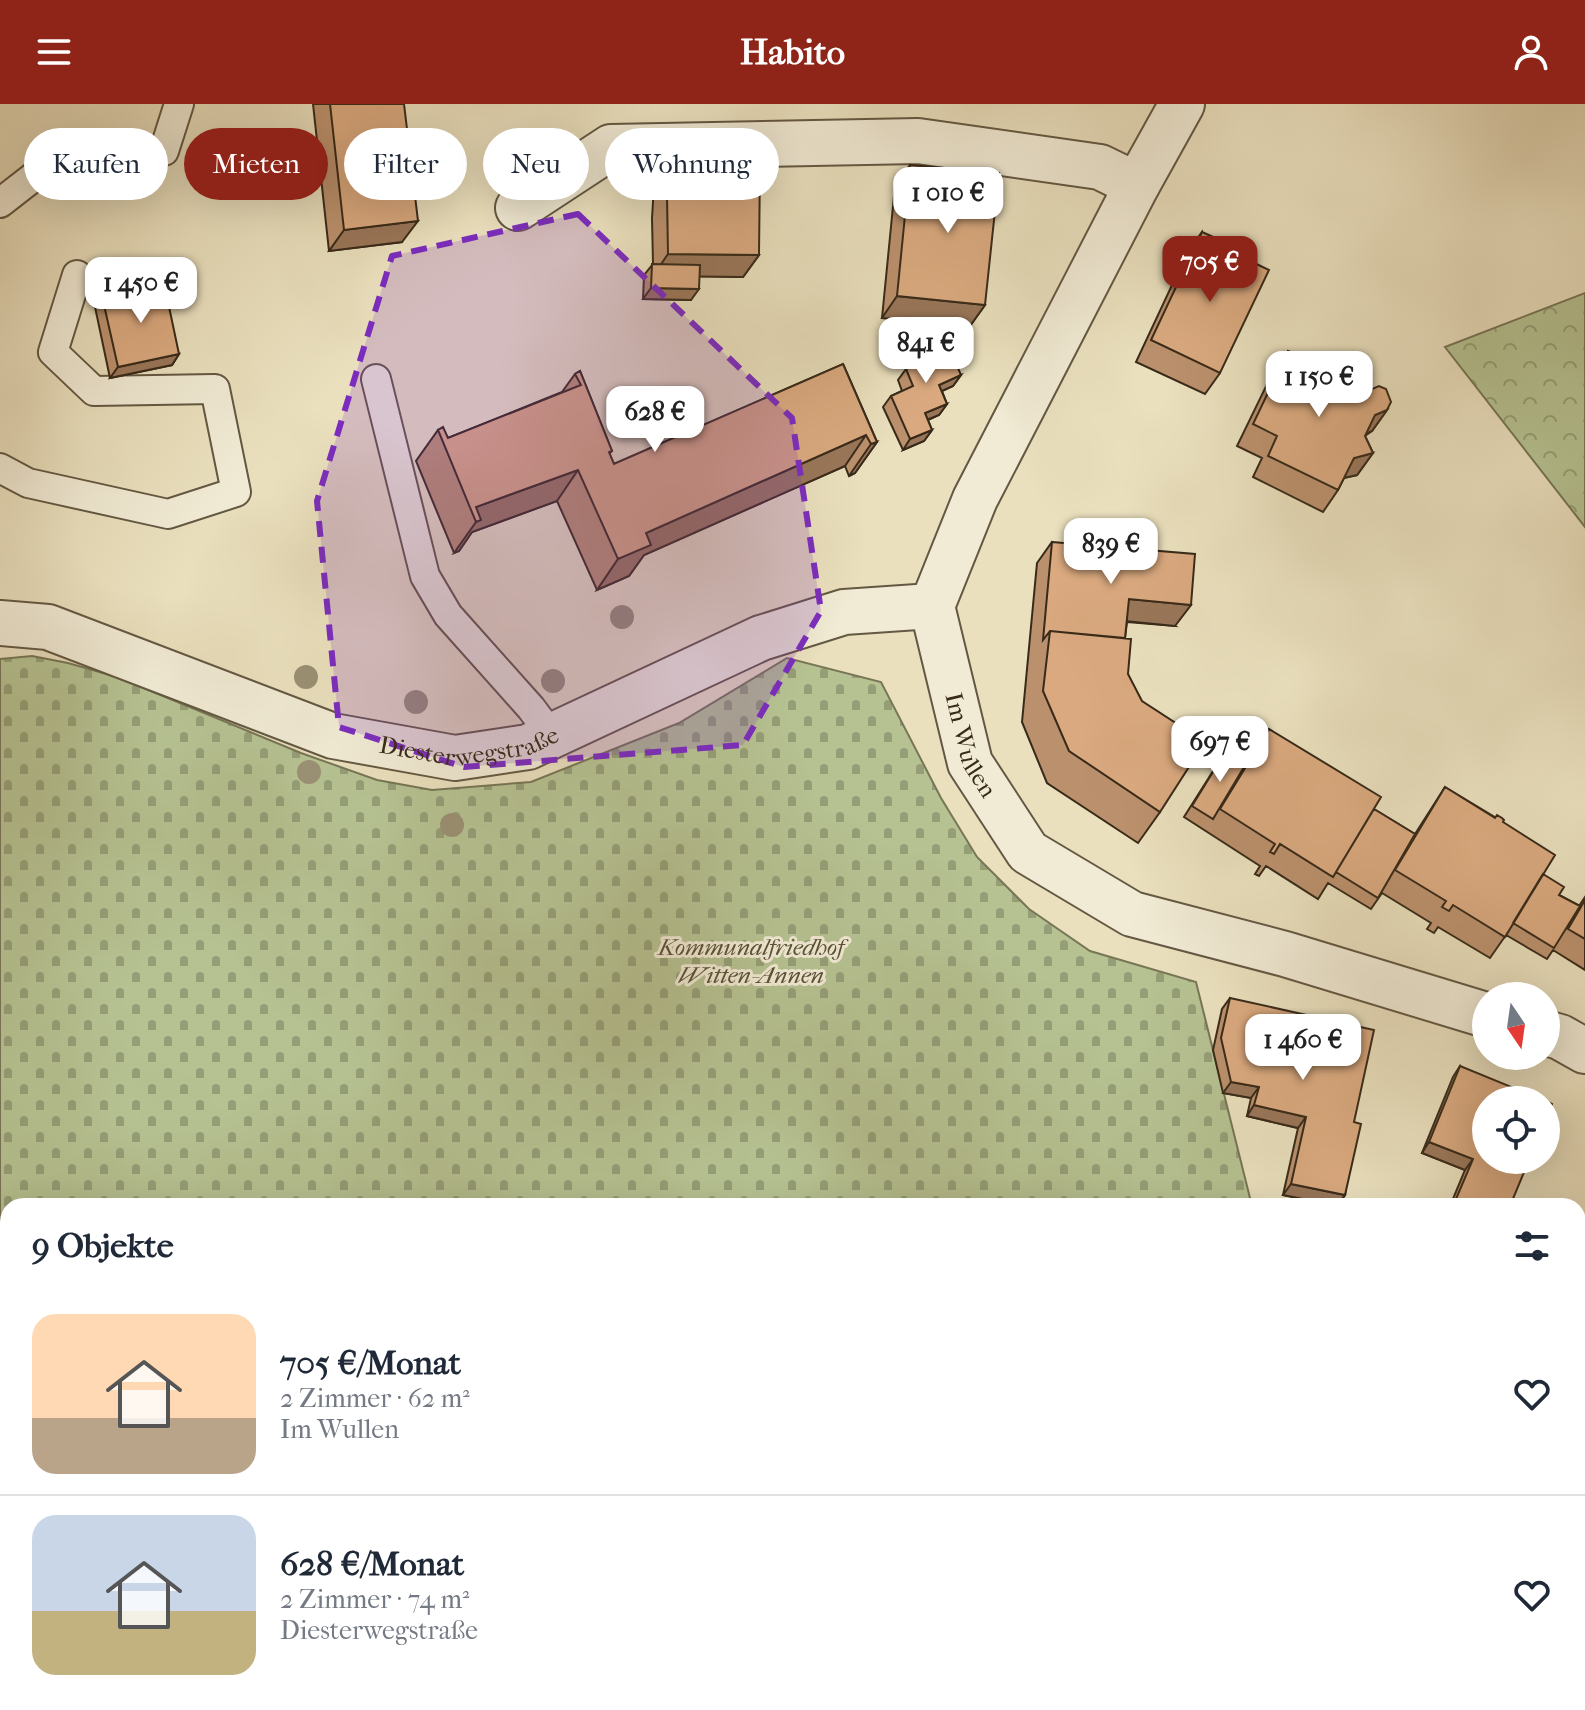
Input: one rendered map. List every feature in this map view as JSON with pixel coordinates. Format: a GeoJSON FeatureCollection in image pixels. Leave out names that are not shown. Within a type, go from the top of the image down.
{"type":"FeatureCollection","features":[{"type":"Feature","properties":{"kind":"street"},"geometry":{"type":"LineString","coordinates":[[932,606],[975,499],[1182,104]]}},
{"type":"Feature","properties":{"kind":"street"},"geometry":{"type":"LineString","coordinates":[[518,208],[611,147],[918,141],[1100,167],[1137,185]]}},
{"type":"Feature","properties":{"kind":"street","name":"Diesterwegstraße"},"geometry":{"type":"LineString","coordinates":[[0,623],[48,627],[333,736],[455,758],[528,747],[761,638],[844,612],[932,606]]}},
{"type":"Feature","properties":{"kind":"street","name":"Im Wullen"},"geometry":{"type":"LineString","coordinates":[[932,606],[970,763],[1028,852],[1132,914],[1285,954],[1472,1011]]}},
{"type":"Feature","properties":{"kind":"street"},"geometry":{"type":"LineString","coordinates":[[1560,1037],[1585,1051]]}},
{"type":"Feature","properties":{"kind":"lane"},"geometry":{"type":"LineString","coordinates":[[0,203],[36,175],[164,151],[179,104]]}},
{"type":"Feature","properties":{"kind":"lane"},"geometry":{"type":"LineString","coordinates":[[0,468],[28,483],[168,514],[236,492],[215,389],[94,391],[53,352],[77,275]]}},
{"type":"Feature","properties":{"kind":"lane"},"geometry":{"type":"LineString","coordinates":[[376,379],[425,576],[448,615],[552,736]]}},
{"type":"Feature","properties":{"kind":"highlighted area"},"geometry":{"type":"Polygon","coordinates":[[[578,214],[792,418],[821,611],[743,745],[464,767],[339,727],[317,501],[392,256],[578,214]]]}},
{"type":"Feature","properties":{"kind":"green space"},"geometry":{"type":"Polygon","coordinates":[[[1585,293],[1585,527],[1445,347],[1585,293]]]}},
{"type":"Feature","properties":{"kind":"green space","name":"Kommunalfriedhof Witten-Annen"},"geometry":{"type":"Polygon","coordinates":[[[32,656],[117,677],[301,753],[377,780],[432,790],[531,782],[679,723],[787,658],[881,682],[941,798],[977,857],[1029,909],[1090,951],[1196,982],[1250,1198],[0,1198],[0,659],[32,656]]]}},
{"type":"Feature","properties":{"kind":"building"},"geometry":{"type":"Polygon","coordinates":[[[330,104],[404,104],[407,128],[344,128],[344,200],[415,200],[418,221],[344,230],[330,104]]]}},
{"type":"Feature","properties":{"kind":"building"},"geometry":{"type":"Polygon","coordinates":[[[910,165],[999,173],[985,305],[897,296],[910,165]]]}},
{"type":"Feature","properties":{"kind":"building"},"geometry":{"type":"Polygon","coordinates":[[[667,200],[760,200],[759,255],[668,254],[667,200]]]}},
{"type":"Feature","properties":{"kind":"building"},"geometry":{"type":"Polygon","coordinates":[[[1202,232],[1227,243],[1224,252],[1269,270],[1220,373],[1151,340],[1202,232]]]}},
{"type":"Feature","properties":{"kind":"building"},"geometry":{"type":"Polygon","coordinates":[[[652,264],[700,265],[699,289],[651,288],[652,264]]]}},
{"type":"Feature","properties":{"kind":"building"},"geometry":{"type":"Polygon","coordinates":[[[164,283],[179,354],[118,367],[102,296],[164,283]]]}},
{"type":"Feature","properties":{"kind":"building"},"geometry":{"type":"Polygon","coordinates":[[[942,331],[961,375],[939,385],[947,404],[925,413],[932,430],[910,439],[891,396],[913,386],[906,369],[928,360],[919,341],[942,331]]]}},
{"type":"Feature","properties":{"kind":"building"},"geometry":{"type":"Polygon","coordinates":[[[1288,351],[1304,355],[1370,390],[1379,386],[1386,389],[1391,402],[1387,410],[1375,415],[1365,436],[1373,453],[1354,458],[1338,490],[1268,456],[1277,436],[1253,424],[1288,351]]]}},
{"type":"Feature","properties":{"kind":"building"},"geometry":{"type":"Polygon","coordinates":[[[843,364],[877,442],[871,444],[866,435],[646,533],[651,545],[618,559],[578,470],[476,507],[481,520],[476,522],[438,430],[443,427],[448,438],[581,385],[575,374],[580,371],[612,451],[609,452],[614,464],[843,364]]]}},
{"type":"Feature","properties":{"kind":"building"},"geometry":{"type":"Polygon","coordinates":[[[1052,542],[1195,554],[1191,605],[1129,599],[1125,638],[1050,631],[1043,640],[1052,542]]]}},
{"type":"Feature","properties":{"kind":"building"},"geometry":{"type":"Polygon","coordinates":[[[1050,631],[1131,639],[1128,674],[1142,701],[1205,742],[1160,812],[1069,751],[1043,691],[1050,631]]]}},
{"type":"Feature","properties":{"kind":"building"},"geometry":{"type":"Polygon","coordinates":[[[1269,729],[1381,797],[1333,877],[1280,844],[1274,854],[1270,852],[1275,844],[1220,809],[1269,729]]]}},
{"type":"Feature","properties":{"kind":"building"},"geometry":{"type":"Polygon","coordinates":[[[1227,749],[1247,762],[1213,819],[1192,806],[1227,749]]]}},
{"type":"Feature","properties":{"kind":"building"},"geometry":{"type":"Polygon","coordinates":[[[1445,787],[1495,818],[1497,815],[1502,818],[1503,822],[1555,855],[1505,937],[1453,905],[1449,911],[1442,907],[1446,901],[1395,870],[1445,787]]]}},
{"type":"Feature","properties":{"kind":"building"},"geometry":{"type":"Polygon","coordinates":[[[1374,809],[1415,834],[1378,898],[1336,872],[1374,809]]]}},
{"type":"Feature","properties":{"kind":"building"},"geometry":{"type":"Polygon","coordinates":[[[1543,874],[1564,887],[1559,895],[1580,906],[1554,948],[1513,923],[1543,874]]]}},
{"type":"Feature","properties":{"kind":"building"},"geometry":{"type":"Polygon","coordinates":[[[1585,900],[1585,939],[1568,929],[1585,900]]]}},
{"type":"Feature","properties":{"kind":"building"},"geometry":{"type":"Polygon","coordinates":[[[1230,998],[1374,1030],[1354,1122],[1361,1124],[1345,1195],[1291,1184],[1306,1117],[1254,1105],[1259,1087],[1231,1082],[1221,1038],[1230,998]]]}},
{"type":"Feature","properties":{"kind":"building"},"geometry":{"type":"Polygon","coordinates":[[[1460,1066],[1509,1086],[1472,1086],[1472,1159],[1429,1142],[1460,1066]]]}},
{"type":"Feature","properties":{"kind":"building"},"geometry":{"type":"Polygon","coordinates":[[[1472,1161],[1472,1174],[1523,1174],[1513,1198],[1456,1198],[1472,1161]]]}}]}
